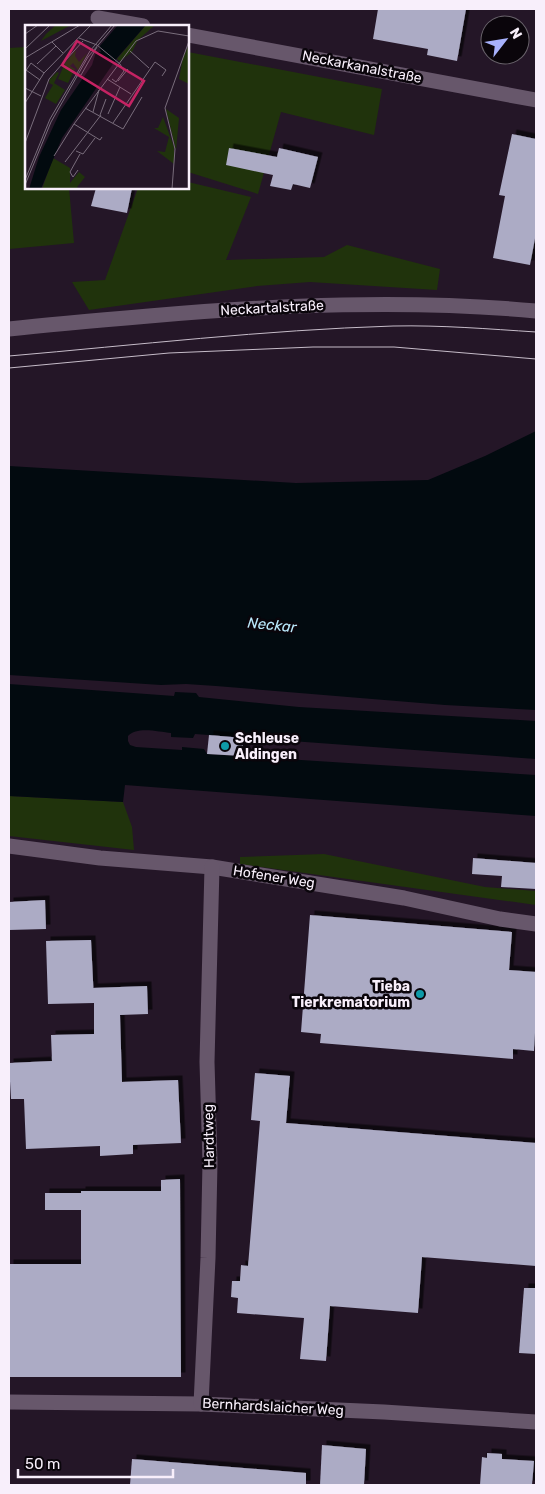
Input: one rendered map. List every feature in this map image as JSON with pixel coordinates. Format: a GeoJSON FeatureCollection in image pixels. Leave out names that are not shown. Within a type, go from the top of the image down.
{"type":"FeatureCollection","features":[{"type":"Feature","properties":{"kind":"street"},"geometry":{"type":"LineString","coordinates":[[98,18],[138,25]]}},
{"type":"Feature","properties":{"kind":"street","name":"Neckarkanalstraße"},"geometry":{"type":"LineString","coordinates":[[189,34],[536,100]]}},
{"type":"Feature","properties":{"kind":"street","name":"Neckartalstraße"},"geometry":{"type":"LineString","coordinates":[[9,329],[224,310],[333,305],[400,305],[536,311]]}},
{"type":"Feature","properties":{"kind":"street","name":"Hofener Weg"},"geometry":{"type":"LineString","coordinates":[[9,846],[100,858],[212,867],[404,898],[500,919],[536,924]]}},
{"type":"Feature","properties":{"kind":"street","name":"Hardtweg"},"geometry":{"type":"LineString","coordinates":[[201,1404],[208,1258],[210,1163],[208,1062],[212,867]]}},
{"type":"Feature","properties":{"kind":"street","name":"Bernhardslaicher Weg"},"geometry":{"type":"LineString","coordinates":[[9,1402],[201,1404],[536,1422]]}},
{"type":"Feature","properties":{"kind":"green space"},"geometry":{"type":"Polygon","coordinates":[[[25,47],[25,189],[69,189],[74,243],[9,249],[9,48],[25,47]]]}},
{"type":"Feature","properties":{"kind":"green space"},"geometry":{"type":"Polygon","coordinates":[[[189,52],[382,89],[374,135],[281,112],[258,194],[189,172],[189,52]]]}},
{"type":"Feature","properties":{"kind":"green space"},"geometry":{"type":"Polygon","coordinates":[[[189,182],[251,197],[226,260],[324,257],[347,245],[440,269],[437,290],[310,282],[257,286],[89,310],[72,282],[105,280],[138,189],[189,189],[189,182]]]}},
{"type":"Feature","properties":{"kind":"green space"},"geometry":{"type":"Polygon","coordinates":[[[9,796],[123,802],[132,827],[134,850],[9,836],[9,796]]]}},
{"type":"Feature","properties":{"kind":"green space"},"geometry":{"type":"Polygon","coordinates":[[[324,854],[485,887],[536,891],[536,905],[240,864],[240,857],[324,854]]]}},
{"type":"Feature","properties":{"kind":"water","name":"Neckar"},"geometry":{"type":"Polygon","coordinates":[[[536,431],[536,710],[445,705],[186,684],[161,685],[9,675],[9,466],[296,483],[428,480],[485,456],[536,431]]]}},
{"type":"Feature","properties":{"kind":"water"},"geometry":{"type":"Polygon","coordinates":[[[9,684],[174,696],[175,692],[196,693],[199,697],[299,707],[536,721],[536,759],[195,734],[193,738],[171,737],[171,733],[148,730],[132,733],[128,736],[128,741],[130,745],[136,747],[182,750],[182,747],[204,749],[207,754],[536,775],[536,816],[125,785],[123,802],[9,796],[9,684]]]}},
{"type":"Feature","properties":{"kind":"building"},"geometry":{"type":"Polygon","coordinates":[[[378,9],[466,9],[457,61],[427,55],[428,49],[373,39],[378,9]]]}},
{"type":"Feature","properties":{"kind":"building"},"geometry":{"type":"Polygon","coordinates":[[[512,134],[536,139],[536,233],[530,265],[493,258],[505,196],[499,195],[512,134]]]}},
{"type":"Feature","properties":{"kind":"building"},"geometry":{"type":"Polygon","coordinates":[[[229,148],[277,157],[279,148],[318,157],[310,188],[293,184],[291,190],[270,186],[273,175],[226,165],[229,148]]]}},
{"type":"Feature","properties":{"kind":"building"},"geometry":{"type":"Polygon","coordinates":[[[96,189],[132,189],[127,213],[91,206],[96,189]]]}},
{"type":"Feature","properties":{"kind":"building","name":"Schleuse Aldingen"},"geometry":{"type":"Polygon","coordinates":[[[209,735],[243,738],[242,756],[207,754],[209,735]]]}},
{"type":"Feature","properties":{"kind":"building"},"geometry":{"type":"Polygon","coordinates":[[[473,858],[536,863],[536,889],[501,887],[502,876],[472,874],[473,858]]]}},
{"type":"Feature","properties":{"kind":"building"},"geometry":{"type":"Polygon","coordinates":[[[45,900],[46,929],[9,930],[9,902],[45,900]]]}},
{"type":"Feature","properties":{"kind":"building","name":"Tieba Tierkrematorium"},"geometry":{"type":"Polygon","coordinates":[[[310,915],[512,932],[509,970],[536,972],[534,1051],[513,1049],[513,1059],[320,1043],[321,1034],[301,1032],[310,915]]]}},
{"type":"Feature","properties":{"kind":"building"},"geometry":{"type":"Polygon","coordinates":[[[91,940],[93,988],[147,986],[148,1014],[120,1015],[122,1082],[178,1080],[181,1143],[133,1145],[133,1154],[100,1156],[100,1146],[26,1149],[24,1099],[11,1099],[9,1063],[52,1061],[51,1035],[94,1034],[94,1003],[48,1004],[46,941],[91,940]]]}},
{"type":"Feature","properties":{"kind":"building"},"geometry":{"type":"Polygon","coordinates":[[[255,1073],[290,1076],[286,1123],[536,1143],[536,1266],[422,1257],[418,1313],[330,1306],[326,1361],[300,1359],[304,1318],[237,1313],[238,1298],[231,1297],[232,1281],[240,1281],[241,1265],[248,1266],[260,1121],[251,1120],[255,1073]]]}},
{"type":"Feature","properties":{"kind":"building"},"geometry":{"type":"Polygon","coordinates":[[[180,1179],[181,1377],[9,1377],[9,1264],[81,1264],[81,1210],[45,1210],[45,1193],[161,1191],[161,1180],[180,1179]]]}},
{"type":"Feature","properties":{"kind":"building"},"geometry":{"type":"Polygon","coordinates":[[[524,1288],[536,1288],[536,1354],[519,1353],[524,1288]]]}},
{"type":"Feature","properties":{"kind":"building"},"geometry":{"type":"Polygon","coordinates":[[[322,1445],[366,1449],[364,1485],[320,1485],[322,1445]]]}},
{"type":"Feature","properties":{"kind":"building"},"geometry":{"type":"Polygon","coordinates":[[[487,1453],[502,1454],[502,1459],[534,1461],[532,1485],[480,1485],[482,1457],[487,1458],[487,1453]]]}},
{"type":"Feature","properties":{"kind":"building"},"geometry":{"type":"Polygon","coordinates":[[[132,1459],[306,1473],[306,1485],[130,1485],[132,1459]]]}},
{"type":"Feature","properties":{"kind":"tram line"},"geometry":{"type":"LineString","coordinates":[[9,356],[249,334],[345,328],[429,326],[536,332]]}},
{"type":"Feature","properties":{"kind":"tram line"},"geometry":{"type":"LineString","coordinates":[[9,368],[169,353],[313,347],[394,347],[536,359]]}},
{"type":"Feature","properties":{"kind":"place","name":"Schleuse Aldingen"},"geometry":{"type":"Point","coordinates":[225,746]}},
{"type":"Feature","properties":{"kind":"place","name":"Tieba Tierkrematorium"},"geometry":{"type":"Point","coordinates":[420,994]}}]}
